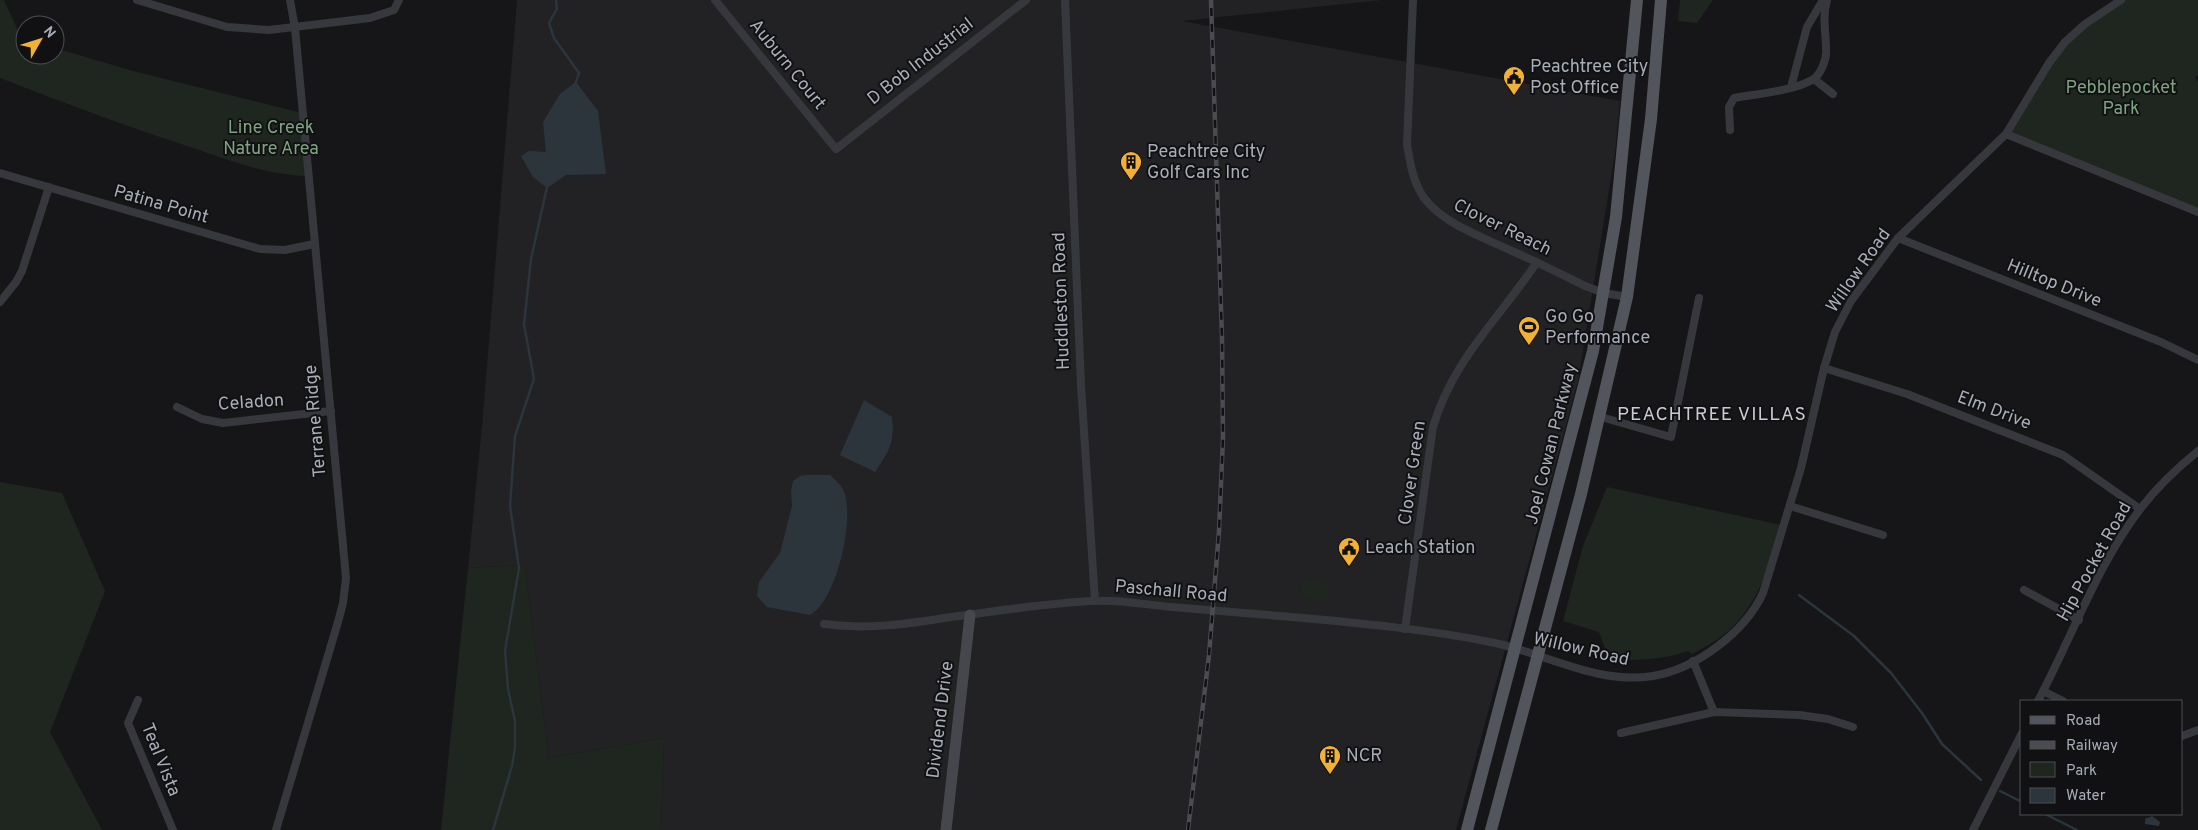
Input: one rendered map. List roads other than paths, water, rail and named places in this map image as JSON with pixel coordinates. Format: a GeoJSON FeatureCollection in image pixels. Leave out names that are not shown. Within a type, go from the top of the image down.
{"type":"FeatureCollection","features":[{"type":"Feature","properties":{"kind":"main road","name":"Joel Cowan Parkway"},"geometry":{"type":"LineString","coordinates":[[1467,830],[1594,351],[1616,217],[1637,0]]}},
{"type":"Feature","properties":{"kind":"main road"},"geometry":{"type":"LineString","coordinates":[[1491,830],[1601,417],[1627,297],[1650,119],[1661,0]]}},
{"type":"Feature","properties":{"kind":"street"},"geometry":{"type":"LineString","coordinates":[[137,0],[227,27],[269,30],[370,18],[394,10],[399,0]]}},
{"type":"Feature","properties":{"kind":"street","name":"Terrane Ridge"},"geometry":{"type":"LineString","coordinates":[[276,830],[338,622],[345,591],[345,565],[331,411],[295,28],[290,0]]}},
{"type":"Feature","properties":{"kind":"street","name":"Auburn Court"},"geometry":{"type":"LineString","coordinates":[[715,0],[836,150]]}},
{"type":"Feature","properties":{"kind":"street","name":"D Bob Industrial"},"geometry":{"type":"LineString","coordinates":[[836,150],[1026,0]]}},
{"type":"Feature","properties":{"kind":"street","name":"Huddleston Road"},"geometry":{"type":"LineString","coordinates":[[1065,0],[1080,385],[1095,600]]}},
{"type":"Feature","properties":{"kind":"street","name":"Clover Reach"},"geometry":{"type":"LineString","coordinates":[[1413,0],[1407,124],[1411,167],[1417,186],[1435,210],[1444,218],[1590,288],[1604,293],[1627,297]]}},
{"type":"Feature","properties":{"kind":"street"},"geometry":{"type":"LineString","coordinates":[[1791,87],[1807,27],[1823,0]]}},
{"type":"Feature","properties":{"kind":"street"},"geometry":{"type":"LineString","coordinates":[[1730,130],[1729,107],[1734,98],[1791,87],[1814,79],[1824,63],[1827,50],[1823,16],[1827,0]]}},
{"type":"Feature","properties":{"kind":"street","name":"Willow Road"},"geometry":{"type":"LineString","coordinates":[[1516,649],[1610,676],[1654,676],[1675,670],[1742,626],[1757,605],[1768,582],[1790,506],[1824,368],[1835,332],[1852,300],[1898,238],[2006,134],[2049,63],[2065,42],[2085,24],[2121,0]]}},
{"type":"Feature","properties":{"kind":"street"},"geometry":{"type":"LineString","coordinates":[[1814,79],[1832,94]]}},
{"type":"Feature","properties":{"kind":"street"},"geometry":{"type":"LineString","coordinates":[[2006,134],[2198,212]]}},
{"type":"Feature","properties":{"kind":"street","name":"Patina Point"},"geometry":{"type":"LineString","coordinates":[[0,173],[260,249],[285,250],[314,244]]}},
{"type":"Feature","properties":{"kind":"street"},"geometry":{"type":"LineString","coordinates":[[0,302],[22,271],[49,187]]}},
{"type":"Feature","properties":{"kind":"street","name":"Hilltop Drive"},"geometry":{"type":"LineString","coordinates":[[1898,238],[2161,342],[2198,360]]}},
{"type":"Feature","properties":{"kind":"street","name":"Clover Green"},"geometry":{"type":"LineString","coordinates":[[1405,629],[1433,427],[1439,406],[1455,373],[1537,262]]}},
{"type":"Feature","properties":{"kind":"street"},"geometry":{"type":"LineString","coordinates":[[1601,417],[1672,437],[1699,298]]}},
{"type":"Feature","properties":{"kind":"street","name":"Elm Drive"},"geometry":{"type":"LineString","coordinates":[[1824,368],[1907,394],[2063,455],[2140,509]]}},
{"type":"Feature","properties":{"kind":"street","name":"Celadon"},"geometry":{"type":"LineString","coordinates":[[176,407],[202,419],[223,423],[331,411]]}},
{"type":"Feature","properties":{"kind":"street","name":"Hip Pocket Road"},"geometry":{"type":"LineString","coordinates":[[2038,700],[2120,540],[2140,509],[2178,467],[2198,451]]}},
{"type":"Feature","properties":{"kind":"street"},"geometry":{"type":"LineString","coordinates":[[1790,506],[1883,534]]}},
{"type":"Feature","properties":{"kind":"street"},"geometry":{"type":"LineString","coordinates":[[2024,590],[2079,620]]}},
{"type":"Feature","properties":{"kind":"street","name":"Paschall Road"},"geometry":{"type":"LineString","coordinates":[[824,624],[850,628],[884,627],[1095,600],[1304,618],[1405,629],[1495,643],[1516,649]]}},
{"type":"Feature","properties":{"kind":"street","name":"Dividend Drive"},"geometry":{"type":"LineString","coordinates":[[946,830],[970,615]]}},
{"type":"Feature","properties":{"kind":"street"},"geometry":{"type":"LineString","coordinates":[[1692,660],[1714,712]]}},
{"type":"Feature","properties":{"kind":"street"},"geometry":{"type":"LineString","coordinates":[[2043,691],[2061,700]]}},
{"type":"Feature","properties":{"kind":"street","name":"Teal Vista"},"geometry":{"type":"LineString","coordinates":[[138,700],[128,723],[173,830]]}},
{"type":"Feature","properties":{"kind":"street"},"geometry":{"type":"LineString","coordinates":[[1621,733],[1714,712],[1799,715],[1828,719],[1853,727]]}},
{"type":"Feature","properties":{"kind":"street"},"geometry":{"type":"LineString","coordinates":[[2183,736],[2198,730]]}},
{"type":"Feature","properties":{"kind":"street"},"geometry":{"type":"LineString","coordinates":[[1973,830],[2020,737]]}},
{"type":"Feature","properties":{"kind":"water"},"geometry":{"type":"Polygon","coordinates":[[[576,82],[598,111],[606,174],[566,175],[547,188],[533,177],[521,156],[529,151],[546,152],[543,122],[560,94],[576,82]]]}},
{"type":"Feature","properties":{"kind":"water"},"geometry":{"type":"Polygon","coordinates":[[[864,400],[892,417],[892,440],[875,472],[840,455],[864,400]]]}},
{"type":"Feature","properties":{"kind":"water"},"geometry":{"type":"Polygon","coordinates":[[[830,475],[839,483],[843,489],[846,502],[847,518],[842,557],[836,576],[820,607],[810,615],[767,607],[757,596],[759,582],[780,553],[792,506],[791,491],[793,481],[800,476],[830,475]]]}},
{"type":"Feature","properties":{"kind":"water"},"geometry":{"type":"Polygon","coordinates":[[[2152,816],[2160,822],[2159,826],[2145,824],[2145,819],[2152,816]]]}},
{"type":"Feature","properties":{"kind":"waterway"},"geometry":{"type":"LineString","coordinates":[[556,0],[557,9],[549,23],[554,38],[579,73],[575,85]]}},
{"type":"Feature","properties":{"kind":"waterway"},"geometry":{"type":"LineString","coordinates":[[493,830],[512,766],[515,747],[515,721],[508,689],[505,651],[519,568],[510,506],[515,436],[534,379],[524,324],[531,259],[547,187]]}},
{"type":"Feature","properties":{"kind":"waterway"},"geometry":{"type":"LineString","coordinates":[[1799,595],[1854,636],[1891,673],[1922,713],[1942,744],[1981,780]]}},
{"type":"Feature","properties":{"kind":"waterway"},"geometry":{"type":"LineString","coordinates":[[2000,791],[2020,801]]}},
{"type":"Feature","properties":{"kind":"waterway"},"geometry":{"type":"LineString","coordinates":[[2047,815],[2077,830]]}},
{"type":"Feature","properties":{"kind":"railway"},"geometry":{"type":"LineString","coordinates":[[1188,830],[1209,655],[1219,531],[1223,438],[1222,338],[1211,0]]}},
{"type":"Feature","properties":{"kind":"place","name":"Peachtree City Post Office"},"geometry":{"type":"Point","coordinates":[1514,96]}},
{"type":"Feature","properties":{"kind":"place","name":"Peachtree City Golf Cars Inc"},"geometry":{"type":"Point","coordinates":[1131,181]}},
{"type":"Feature","properties":{"kind":"place","name":"Go Go Performance"},"geometry":{"type":"Point","coordinates":[1529,346]}},
{"type":"Feature","properties":{"kind":"place","name":"Leach Station"},"geometry":{"type":"Point","coordinates":[1349,567]}},
{"type":"Feature","properties":{"kind":"place","name":"NCR"},"geometry":{"type":"Point","coordinates":[1330,775]}},
{"type":"Feature","properties":{"kind":"district","name":"PEACHTREE VILLAS"},"geometry":{"type":"Point","coordinates":[1712,415]}},
{"type":"Feature","properties":{"kind":"park label","name":"Pebblepocket Park"},"geometry":{"type":"Point","coordinates":[2121,98]}},
{"type":"Feature","properties":{"kind":"park label","name":"Line Creek Nature Area"},"geometry":{"type":"Point","coordinates":[271,138]}}]}
